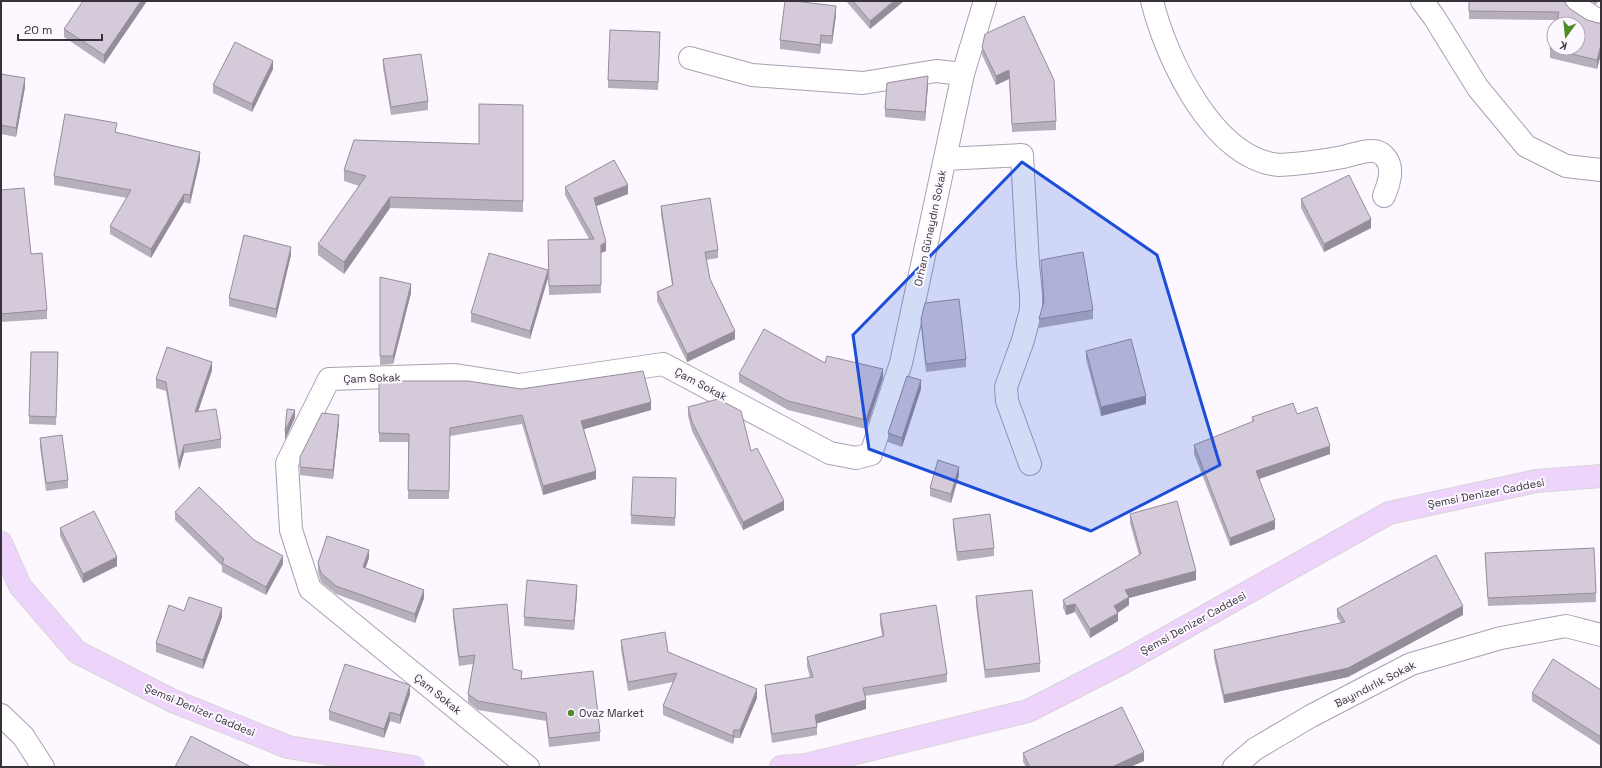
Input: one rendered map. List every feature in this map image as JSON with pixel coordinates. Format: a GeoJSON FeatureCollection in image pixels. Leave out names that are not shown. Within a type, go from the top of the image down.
{"type":"FeatureCollection","features":[{"type":"Feature","properties":{"kind":"main road","name":"Şemsi Denizer Caddesi"},"geometry":{"type":"LineString","coordinates":[[781,767],[806,764],[1028,711],[1120,664],[1389,513],[1536,481],[1601,476]]}},
{"type":"Feature","properties":{"kind":"main road","name":"Şemsi Denizer Caddesi"},"geometry":{"type":"LineString","coordinates":[[1,543],[20,586],[77,652],[174,701],[288,747],[413,767]]}},
{"type":"Feature","properties":{"kind":"street","name":"Orhan Günaydın Sokak"},"geometry":{"type":"LineString","coordinates":[[871,454],[901,363],[963,74],[985,1]]}},
{"type":"Feature","properties":{"kind":"street"},"geometry":{"type":"LineString","coordinates":[[1152,1],[1163,35],[1175,63],[1193,98],[1217,131],[1233,145],[1257,160],[1269,164],[1279,165],[1343,157],[1363,151],[1374,150],[1388,161],[1390,167],[1388,185],[1384,196]]}},
{"type":"Feature","properties":{"kind":"street"},"geometry":{"type":"LineString","coordinates":[[1422,1],[1434,17],[1478,88],[1526,146],[1566,166],[1601,170]]}},
{"type":"Feature","properties":{"kind":"street"},"geometry":{"type":"LineString","coordinates":[[1576,6],[1594,18],[1601,20]]}},
{"type":"Feature","properties":{"kind":"street"},"geometry":{"type":"LineString","coordinates":[[690,58],[752,75],[863,83],[936,71],[963,74]]}},
{"type":"Feature","properties":{"kind":"street"},"geometry":{"type":"LineString","coordinates":[[945,159],[1022,155],[1028,264],[1032,295],[1031,310],[1023,340],[1006,387],[1007,401],[1030,464]]}},
{"type":"Feature","properties":{"kind":"street","name":"Çam Sokak"},"geometry":{"type":"LineString","coordinates":[[528,767],[310,589],[291,530],[287,463],[329,379],[455,375],[519,385],[663,364],[830,453],[856,458],[871,454]]}},
{"type":"Feature","properties":{"kind":"street","name":"Bayındırlık Sokak"},"geometry":{"type":"LineString","coordinates":[[1234,767],[1255,749],[1311,716],[1411,664],[1500,638],[1566,626],[1601,635]]}},
{"type":"Feature","properties":{"kind":"street"},"geometry":{"type":"LineString","coordinates":[[1,715],[23,736],[42,767]]}},
{"type":"Feature","properties":{"kind":"highlighted area"},"geometry":{"type":"Polygon","coordinates":[[[1022,162],[1157,255],[1220,465],[1091,531],[869,449],[853,335],[1022,162]]]}},
{"type":"Feature","properties":{"kind":"building"},"geometry":{"type":"Polygon","coordinates":[[[83,1],[141,1],[104,55],[64,29],[83,1]]]}},
{"type":"Feature","properties":{"kind":"building"},"geometry":{"type":"Polygon","coordinates":[[[785,1],[836,6],[832,36],[821,35],[820,45],[780,40],[785,1]]]}},
{"type":"Feature","properties":{"kind":"building"},"geometry":{"type":"Polygon","coordinates":[[[853,1],[894,1],[870,21],[853,1]]]}},
{"type":"Feature","properties":{"kind":"building"},"geometry":{"type":"Polygon","coordinates":[[[1469,1],[1564,1],[1569,8],[1581,16],[1558,16],[1559,12],[1469,11],[1469,1]]]}},
{"type":"Feature","properties":{"kind":"building"},"geometry":{"type":"Polygon","coordinates":[[[1024,16],[1054,80],[1056,121],[1012,124],[1009,70],[996,76],[982,47],[985,34],[1024,16]]]}},
{"type":"Feature","properties":{"kind":"building"},"geometry":{"type":"Polygon","coordinates":[[[1586,19],[1601,23],[1601,45],[1597,60],[1580,56],[1586,56],[1586,19]]]}},
{"type":"Feature","properties":{"kind":"building"},"geometry":{"type":"Polygon","coordinates":[[[610,30],[660,32],[658,82],[608,80],[610,30]]]}},
{"type":"Feature","properties":{"kind":"building"},"geometry":{"type":"Polygon","coordinates":[[[235,42],[273,61],[252,104],[213,85],[235,42]]]}},
{"type":"Feature","properties":{"kind":"building"},"geometry":{"type":"Polygon","coordinates":[[[421,54],[428,101],[391,107],[383,59],[421,54]]]}},
{"type":"Feature","properties":{"kind":"building"},"geometry":{"type":"Polygon","coordinates":[[[1,74],[25,78],[16,128],[1,125],[1,74]]]}},
{"type":"Feature","properties":{"kind":"building"},"geometry":{"type":"Polygon","coordinates":[[[928,76],[925,112],[885,109],[887,83],[928,76]]]}},
{"type":"Feature","properties":{"kind":"building"},"geometry":{"type":"Polygon","coordinates":[[[479,104],[523,105],[523,201],[390,197],[344,262],[318,244],[366,176],[344,170],[354,140],[479,144],[479,104]]]}},
{"type":"Feature","properties":{"kind":"building"},"geometry":{"type":"Polygon","coordinates":[[[65,114],[117,123],[115,132],[200,152],[190,195],[184,194],[151,249],[110,226],[131,190],[54,176],[65,114]]]}},
{"type":"Feature","properties":{"kind":"building"},"geometry":{"type":"Polygon","coordinates":[[[614,160],[628,185],[594,198],[606,242],[601,245],[601,285],[549,286],[548,240],[594,239],[565,187],[614,160]]]}},
{"type":"Feature","properties":{"kind":"building"},"geometry":{"type":"Polygon","coordinates":[[[1349,175],[1371,219],[1324,244],[1301,199],[1349,175]]]}},
{"type":"Feature","properties":{"kind":"building"},"geometry":{"type":"Polygon","coordinates":[[[24,188],[31,254],[42,253],[47,310],[1,314],[1,190],[24,188]]]}},
{"type":"Feature","properties":{"kind":"building"},"geometry":{"type":"Polygon","coordinates":[[[710,198],[718,250],[705,252],[710,279],[735,331],[687,354],[657,292],[673,285],[661,206],[710,198]]]}},
{"type":"Feature","properties":{"kind":"building"},"geometry":{"type":"Polygon","coordinates":[[[244,235],[291,247],[276,309],[229,298],[244,235]]]}},
{"type":"Feature","properties":{"kind":"building"},"geometry":{"type":"Polygon","coordinates":[[[1083,252],[1093,310],[1039,319],[1044,301],[1041,260],[1083,252]]]}},
{"type":"Feature","properties":{"kind":"building"},"geometry":{"type":"Polygon","coordinates":[[[489,253],[548,270],[530,331],[471,313],[489,253]]]}},
{"type":"Feature","properties":{"kind":"building"},"geometry":{"type":"Polygon","coordinates":[[[380,277],[411,284],[393,356],[380,356],[380,277]]]}},
{"type":"Feature","properties":{"kind":"building"},"geometry":{"type":"Polygon","coordinates":[[[959,299],[966,359],[926,364],[921,319],[925,303],[959,299]]]}},
{"type":"Feature","properties":{"kind":"building"},"geometry":{"type":"Polygon","coordinates":[[[764,329],[825,363],[827,356],[883,369],[866,420],[788,401],[739,374],[764,329]]]}},
{"type":"Feature","properties":{"kind":"building"},"geometry":{"type":"Polygon","coordinates":[[[1131,339],[1146,396],[1101,407],[1086,351],[1131,339]]]}},
{"type":"Feature","properties":{"kind":"building"},"geometry":{"type":"Polygon","coordinates":[[[167,347],[212,362],[195,412],[216,409],[221,439],[184,445],[179,462],[166,382],[156,379],[167,347]]]}},
{"type":"Feature","properties":{"kind":"building"},"geometry":{"type":"Polygon","coordinates":[[[31,352],[58,352],[56,417],[29,416],[31,352]]]}},
{"type":"Feature","properties":{"kind":"building"},"geometry":{"type":"Polygon","coordinates":[[[643,371],[651,402],[581,421],[596,471],[543,486],[522,415],[450,428],[449,491],[408,490],[409,434],[379,433],[379,381],[468,381],[521,389],[643,371]]]}},
{"type":"Feature","properties":{"kind":"building"},"geometry":{"type":"Polygon","coordinates":[[[907,376],[921,380],[902,438],[888,433],[907,376]]]}},
{"type":"Feature","properties":{"kind":"building"},"geometry":{"type":"Polygon","coordinates":[[[718,399],[741,411],[751,451],[757,448],[784,501],[743,522],[692,422],[688,407],[718,399]]]}},
{"type":"Feature","properties":{"kind":"building"},"geometry":{"type":"Polygon","coordinates":[[[1293,403],[1297,414],[1317,407],[1330,446],[1256,471],[1275,520],[1230,538],[1194,445],[1254,421],[1252,417],[1293,403]]]}},
{"type":"Feature","properties":{"kind":"building"},"geometry":{"type":"Polygon","coordinates":[[[287,409],[295,410],[285,431],[287,409]]]}},
{"type":"Feature","properties":{"kind":"building"},"geometry":{"type":"Polygon","coordinates":[[[322,413],[339,415],[333,470],[300,467],[300,457],[322,413]]]}},
{"type":"Feature","properties":{"kind":"building"},"geometry":{"type":"Polygon","coordinates":[[[62,435],[68,480],[46,483],[40,438],[62,435]]]}},
{"type":"Feature","properties":{"kind":"building"},"geometry":{"type":"Polygon","coordinates":[[[938,460],[959,467],[951,494],[930,488],[938,460]]]}},
{"type":"Feature","properties":{"kind":"building"},"geometry":{"type":"Polygon","coordinates":[[[633,477],[676,478],[675,518],[631,515],[633,477]]]}},
{"type":"Feature","properties":{"kind":"building"},"geometry":{"type":"Polygon","coordinates":[[[199,487],[254,540],[283,556],[266,587],[222,563],[224,559],[175,512],[199,487]]]}},
{"type":"Feature","properties":{"kind":"building"},"geometry":{"type":"Polygon","coordinates":[[[1177,501],[1196,571],[1125,590],[1129,597],[1114,606],[1118,613],[1090,629],[1075,604],[1066,606],[1063,600],[1141,554],[1130,514],[1177,501]]]}},
{"type":"Feature","properties":{"kind":"building"},"geometry":{"type":"Polygon","coordinates":[[[94,511],[117,557],[83,574],[60,528],[94,511]]]}},
{"type":"Feature","properties":{"kind":"building"},"geometry":{"type":"Polygon","coordinates":[[[990,514],[994,548],[957,552],[953,519],[990,514]]]}},
{"type":"Feature","properties":{"kind":"building"},"geometry":{"type":"Polygon","coordinates":[[[327,536],[369,550],[363,567],[424,590],[415,614],[336,586],[321,573],[318,563],[327,536]]]}},
{"type":"Feature","properties":{"kind":"building"},"geometry":{"type":"Polygon","coordinates":[[[1594,548],[1596,593],[1488,598],[1485,553],[1594,548]]]}},
{"type":"Feature","properties":{"kind":"building"},"geometry":{"type":"Polygon","coordinates":[[[1436,555],[1463,606],[1348,668],[1224,695],[1214,650],[1345,622],[1337,609],[1436,555]]]}},
{"type":"Feature","properties":{"kind":"building"},"geometry":{"type":"Polygon","coordinates":[[[527,580],[577,585],[574,621],[524,617],[527,580]]]}},
{"type":"Feature","properties":{"kind":"building"},"geometry":{"type":"Polygon","coordinates":[[[1032,590],[1040,663],[985,670],[976,596],[1032,590]]]}},
{"type":"Feature","properties":{"kind":"building"},"geometry":{"type":"Polygon","coordinates":[[[189,597],[222,608],[203,660],[156,643],[169,605],[184,611],[189,597]]]}},
{"type":"Feature","properties":{"kind":"building"},"geometry":{"type":"Polygon","coordinates":[[[507,604],[513,669],[522,671],[521,679],[593,671],[600,732],[549,738],[546,713],[478,701],[468,694],[475,655],[459,657],[453,609],[507,604]]]}},
{"type":"Feature","properties":{"kind":"building"},"geometry":{"type":"Polygon","coordinates":[[[936,605],[947,674],[863,688],[866,700],[815,715],[817,727],[772,734],[765,685],[813,677],[807,657],[884,636],[880,614],[936,605]]]}},
{"type":"Feature","properties":{"kind":"building"},"geometry":{"type":"Polygon","coordinates":[[[665,632],[668,652],[757,689],[740,730],[734,730],[733,736],[663,706],[677,673],[628,682],[621,640],[665,632]]]}},
{"type":"Feature","properties":{"kind":"building"},"geometry":{"type":"Polygon","coordinates":[[[1553,659],[1601,690],[1601,737],[1532,693],[1553,659]]]}},
{"type":"Feature","properties":{"kind":"building"},"geometry":{"type":"Polygon","coordinates":[[[345,664],[410,685],[400,715],[390,712],[384,729],[329,711],[345,664]]]}},
{"type":"Feature","properties":{"kind":"building"},"geometry":{"type":"Polygon","coordinates":[[[1122,707],[1144,752],[1112,767],[1030,767],[1023,753],[1122,707]]]}},
{"type":"Feature","properties":{"kind":"building"},"geometry":{"type":"Polygon","coordinates":[[[191,736],[251,767],[175,767],[191,736]]]}},
{"type":"Feature","properties":{"kind":"place","name":"Ovaz Market"},"geometry":{"type":"Point","coordinates":[571,713]}}]}
